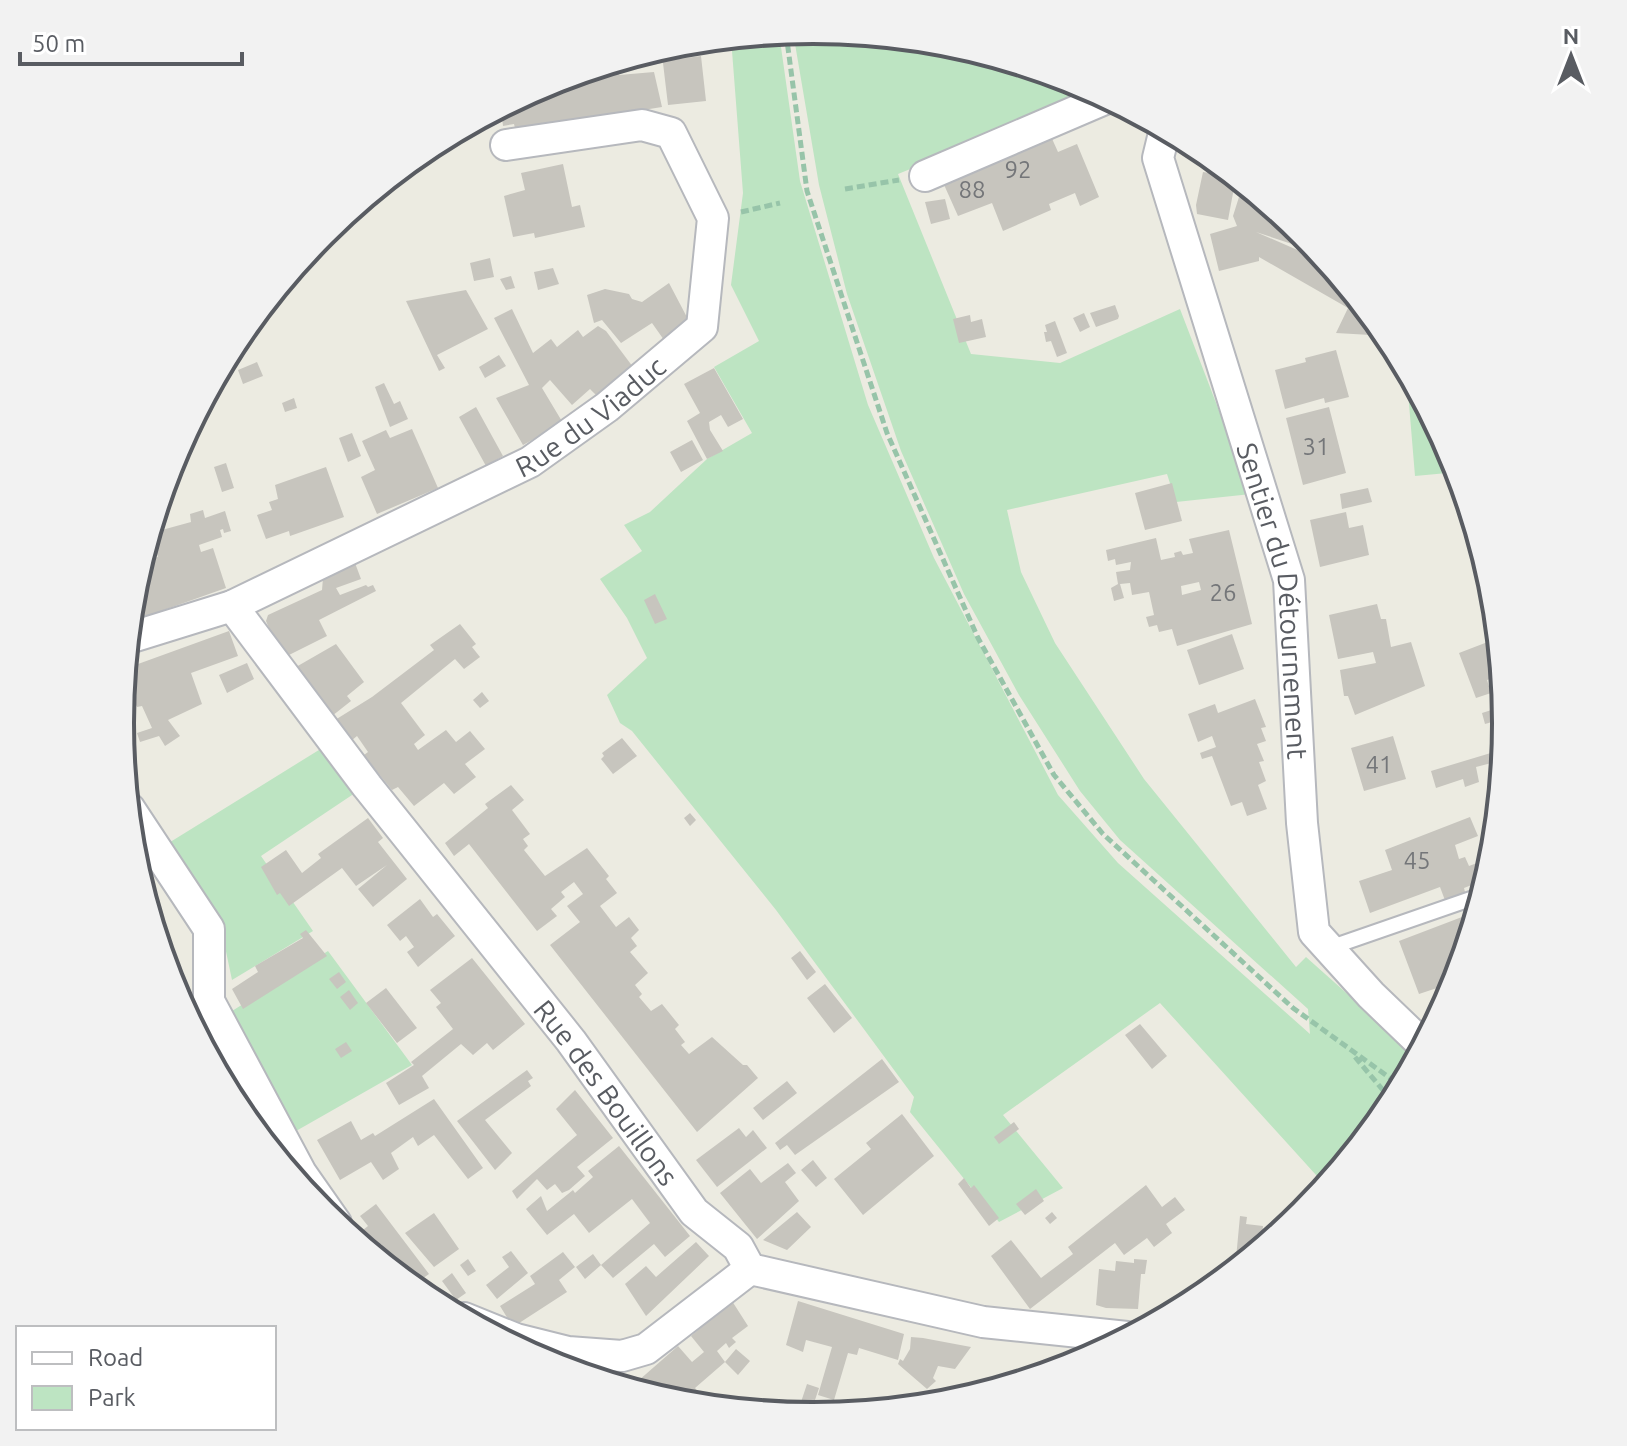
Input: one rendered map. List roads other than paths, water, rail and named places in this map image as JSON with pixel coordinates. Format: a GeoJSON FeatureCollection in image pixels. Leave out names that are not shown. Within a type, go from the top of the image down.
{"type":"FeatureCollection","features":[{"type":"Feature","properties":{"kind":"street"},"geometry":{"type":"LineString","coordinates":[[925,176],[1092,104]]}},
{"type":"Feature","properties":{"kind":"street","name":"Rue du Viaduc"},"geometry":{"type":"LineString","coordinates":[[140,635],[232,606],[530,462],[607,407],[702,327],[713,218],[671,133],[642,125],[506,145]]}},
{"type":"Feature","properties":{"kind":"street","name":"Sentier du Détournement"},"geometry":{"type":"LineString","coordinates":[[1162,141],[1158,158],[1289,580],[1302,823],[1314,932],[1371,995],[1415,1037]]}},
{"type":"Feature","properties":{"kind":"street","name":"Rue des Bouillons"},"geometry":{"type":"LineString","coordinates":[[232,606],[367,786],[571,1041],[694,1212],[738,1247],[750,1269]]}},
{"type":"Feature","properties":{"kind":"street"},"geometry":{"type":"LineString","coordinates":[[143,830],[209,929],[198,1006],[289,1153]]}},
{"type":"Feature","properties":{"kind":"street"},"geometry":{"type":"LineString","coordinates":[[546,1347],[568,1352],[622,1356],[646,1349],[750,1269],[983,1322],[1107,1335]]}},
{"type":"Feature","properties":{"kind":"lane"},"geometry":{"type":"LineString","coordinates":[[1328,948],[1469,900]]}}]}
